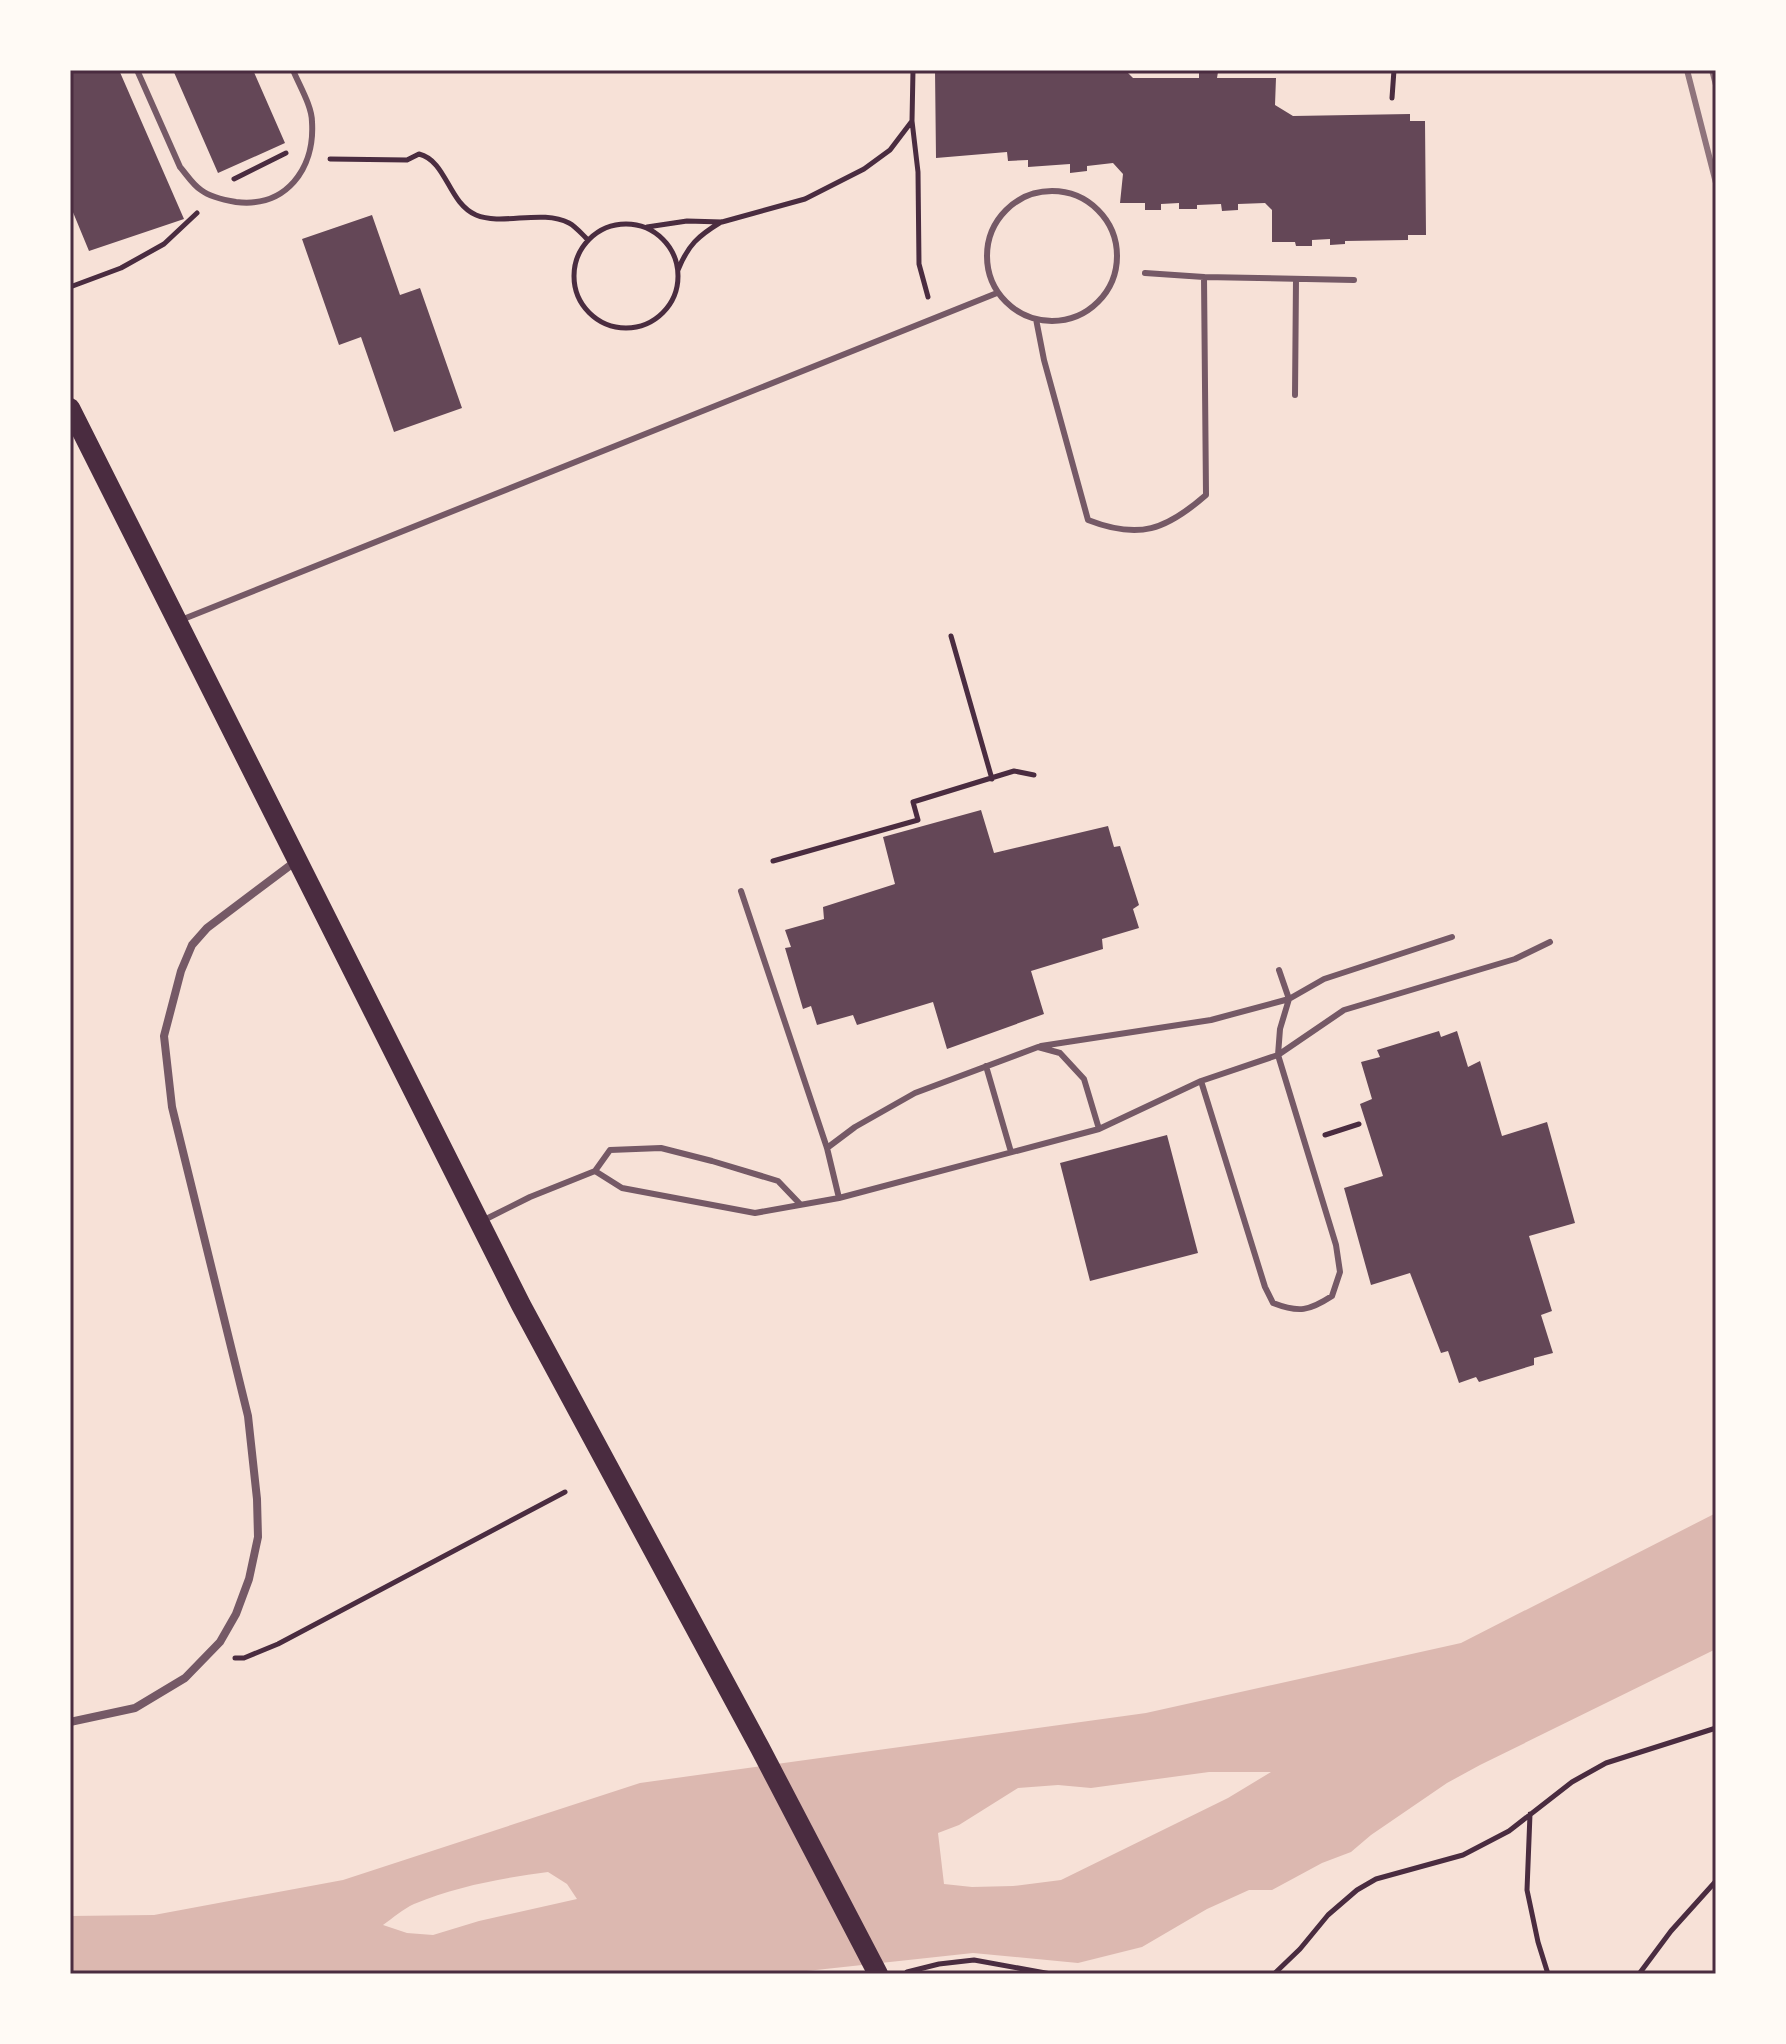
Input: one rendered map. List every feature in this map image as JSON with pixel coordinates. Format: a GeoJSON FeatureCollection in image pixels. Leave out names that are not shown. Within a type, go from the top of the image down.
{"type":"FeatureCollection","features":[{"type":"Feature","properties":{"kind":"main road"},"geometry":{"type":"LineString","coordinates":[[70,408],[521,1305],[878,1974]]}},
{"type":"Feature","properties":{"kind":"street"},"geometry":{"type":"LineString","coordinates":[[70,1722],[135,1708],[185,1678],[206,1658],[236,1614],[249,1579],[258,1537],[248,1416],[172,1107],[164,1036],[181,971],[192,945],[207,928],[296,861]]}},
{"type":"Feature","properties":{"kind":"lane"},"geometry":{"type":"LineString","coordinates":[[137,70],[180,167],[201,191],[248,203],[270,198],[293,184],[309,159],[313,119],[293,70]]}},
{"type":"Feature","properties":{"kind":"lane"},"geometry":{"type":"LineString","coordinates":[[1055,190],[1079,196],[1099,209],[1112,229],[1117,253],[1114,276],[1102,297],[1083,313],[1061,321],[1036,319],[1017,311],[997,293],[988,271],[987,246],[994,224],[1010,205],[1031,193],[1055,190]]}},
{"type":"Feature","properties":{"kind":"lane"},"geometry":{"type":"LineString","coordinates":[[1145,273],[1354,280]]}},
{"type":"Feature","properties":{"kind":"lane"},"geometry":{"type":"LineString","coordinates":[[1036,319],[1044,360],[1088,520],[1115,530],[1142,531],[1185,514],[1206,495],[1204,277]]}},
{"type":"Feature","properties":{"kind":"lane"},"geometry":{"type":"LineString","coordinates":[[1295,395],[1296,279]]}},
{"type":"Feature","properties":{"kind":"lane"},"geometry":{"type":"LineString","coordinates":[[177,621],[997,293]]}},
{"type":"Feature","properties":{"kind":"lane"},"geometry":{"type":"LineString","coordinates":[[741,891],[827,1148],[839,1198]]}},
{"type":"Feature","properties":{"kind":"lane"},"geometry":{"type":"LineString","coordinates":[[827,1148],[855,1127],[915,1093],[1038,1047],[1211,1020],[1289,999],[1324,979],[1452,937]]}},
{"type":"Feature","properties":{"kind":"lane"},"geometry":{"type":"LineString","coordinates":[[595,1171],[622,1188],[755,1213],[839,1198],[1099,1129],[1201,1081],[1278,1055],[1344,1010],[1515,959],[1550,942]]}},
{"type":"Feature","properties":{"kind":"lane"},"geometry":{"type":"LineString","coordinates":[[1201,1081],[1265,1287],[1273,1303],[1291,1310],[1313,1308],[1332,1296],[1340,1272],[1336,1245],[1278,1055],[1280,1029],[1289,999],[1279,970]]}},
{"type":"Feature","properties":{"kind":"lane"},"geometry":{"type":"LineString","coordinates":[[1038,1047],[1060,1053],[1084,1079],[1099,1129]]}},
{"type":"Feature","properties":{"kind":"lane"},"geometry":{"type":"LineString","coordinates":[[986,1066],[1011,1152]]}},
{"type":"Feature","properties":{"kind":"lane"},"geometry":{"type":"LineString","coordinates":[[480,1222],[530,1197],[595,1171],[610,1150],[661,1148],[778,1181],[800,1204]]}},
{"type":"Feature","properties":{"kind":"path"},"geometry":{"type":"LineString","coordinates":[[913,70],[912,121],[918,172],[919,264],[933,317]]}},
{"type":"Feature","properties":{"kind":"path"},"geometry":{"type":"LineString","coordinates":[[1392,98],[1394,70]]}},
{"type":"Feature","properties":{"kind":"path"},"geometry":{"type":"LineString","coordinates":[[678,270],[687,249],[704,233],[722,222],[805,199],[864,169],[890,150],[912,121]]}},
{"type":"Feature","properties":{"kind":"path"},"geometry":{"type":"LineString","coordinates":[[70,287],[121,268],[164,244],[234,179],[290,152],[309,159],[407,160],[419,154],[427,156],[434,161],[454,195],[476,215],[569,222],[587,239]]}},
{"type":"Feature","properties":{"kind":"path"},"geometry":{"type":"LineString","coordinates":[[647,227],[662,237],[673,252],[678,270],[677,288],[661,315],[645,325],[627,328],[609,326],[593,317],[581,303],[574,287],[577,255],[587,239],[611,225],[629,223],[647,227],[687,221],[722,222]]}},
{"type":"Feature","properties":{"kind":"path"},"geometry":{"type":"LineString","coordinates":[[951,636],[992,779]]}},
{"type":"Feature","properties":{"kind":"path"},"geometry":{"type":"LineString","coordinates":[[773,861],[918,820],[913,802],[1014,771],[1034,775]]}},
{"type":"Feature","properties":{"kind":"path"},"geometry":{"type":"LineString","coordinates":[[1305,1141],[1359,1124]]}},
{"type":"Feature","properties":{"kind":"path"},"geometry":{"type":"LineString","coordinates":[[206,1658],[244,1658],[278,1644],[565,1492]]}},
{"type":"Feature","properties":{"kind":"path"},"geometry":{"type":"LineString","coordinates":[[1274,1974],[1328,1915],[1357,1890],[1376,1879],[1463,1855],[1509,1831],[1572,1782],[1606,1763],[1716,1728]]}},
{"type":"Feature","properties":{"kind":"path"},"geometry":{"type":"LineString","coordinates":[[1530,1813],[1527,1890],[1548,1974]]}},
{"type":"Feature","properties":{"kind":"path"},"geometry":{"type":"LineString","coordinates":[[1639,1974],[1671,1931],[1716,1881]]}},
{"type":"Feature","properties":{"kind":"path"},"geometry":{"type":"LineString","coordinates":[[896,1974],[974,1960],[1051,1974]]}},
{"type":"Feature","properties":{"kind":"shaded area"},"geometry":{"type":"Polygon","coordinates":[[[1716,1513],[1716,1649],[1447,1783],[1351,1852],[1322,1863],[1272,1890],[1249,1890],[1207,1909],[1142,1947],[1078,1963],[973,1953],[779,1974],[70,1974],[70,1916],[154,1915],[343,1880],[640,1783],[1146,1713],[1461,1643],[1716,1513]],[[1209,1772],[1091,1788],[1058,1785],[1018,1788],[959,1825],[938,1833],[944,1884],[1013,1886],[1061,1880],[1228,1798],[1271,1772],[1209,1772]],[[548,1872],[447,1892],[410,1906],[383,1925],[407,1933],[433,1935],[479,1921],[577,1899],[567,1884],[548,1872]]]}},
{"type":"Feature","properties":{"kind":"building"},"geometry":{"type":"Polygon","coordinates":[[[70,70],[119,70],[184,219],[89,251],[70,205],[70,70]]]}},
{"type":"Feature","properties":{"kind":"building"},"geometry":{"type":"Polygon","coordinates":[[[173,70],[253,70],[285,143],[218,173],[173,70]]]}},
{"type":"Feature","properties":{"kind":"building"},"geometry":{"type":"Polygon","coordinates":[[[935,70],[1125,70],[1133,78],[1199,78],[1199,72],[1218,72],[1217,78],[1276,78],[1275,105],[1293,116],[1410,114],[1410,121],[1425,121],[1426,235],[1408,235],[1408,240],[1345,241],[1345,244],[1330,245],[1330,239],[1312,240],[1312,246],[1296,246],[1295,242],[1272,242],[1272,210],[1265,203],[1238,204],[1238,210],[1222,211],[1221,204],[1179,209],[1179,203],[1161,204],[1161,210],[1145,210],[1145,203],[1120,203],[1123,174],[1113,163],[1087,166],[1087,171],[1070,173],[1070,164],[1028,167],[1028,160],[1008,161],[1007,152],[936,158],[935,70]]]}},
{"type":"Feature","properties":{"kind":"building"},"geometry":{"type":"Polygon","coordinates":[[[372,215],[400,295],[420,288],[462,408],[394,432],[361,337],[339,345],[302,239],[372,215]]]}},
{"type":"Feature","properties":{"kind":"building"},"geometry":{"type":"Polygon","coordinates":[[[981,810],[994,853],[1108,826],[1114,847],[1120,846],[1139,905],[1133,909],[1139,928],[1102,939],[1103,949],[1031,971],[1044,1014],[947,1049],[933,1002],[857,1025],[853,1015],[817,1025],[811,1006],[803,1009],[785,948],[791,947],[785,930],[824,919],[823,907],[895,884],[883,837],[981,810]]]}},
{"type":"Feature","properties":{"kind":"building"},"geometry":{"type":"Polygon","coordinates":[[[1439,1031],[1441,1037],[1457,1031],[1468,1067],[1480,1061],[1502,1136],[1547,1122],[1575,1223],[1529,1236],[1552,1311],[1541,1315],[1553,1353],[1534,1358],[1534,1365],[1479,1382],[1476,1377],[1459,1383],[1448,1351],[1441,1353],[1410,1273],[1371,1285],[1344,1188],[1383,1176],[1360,1104],[1372,1099],[1361,1062],[1380,1057],[1377,1050],[1439,1031]]]}},
{"type":"Feature","properties":{"kind":"building"},"geometry":{"type":"Polygon","coordinates":[[[1167,1135],[1198,1253],[1090,1281],[1060,1163],[1167,1135]]]}},
{"type":"Feature","properties":{"kind":"railway"},"geometry":{"type":"LineString","coordinates":[[1687,70],[1716,183]]}},
{"type":"Feature","properties":{"kind":"railway"},"geometry":{"type":"LineString","coordinates":[[1712,70],[1716,85]]}}]}
